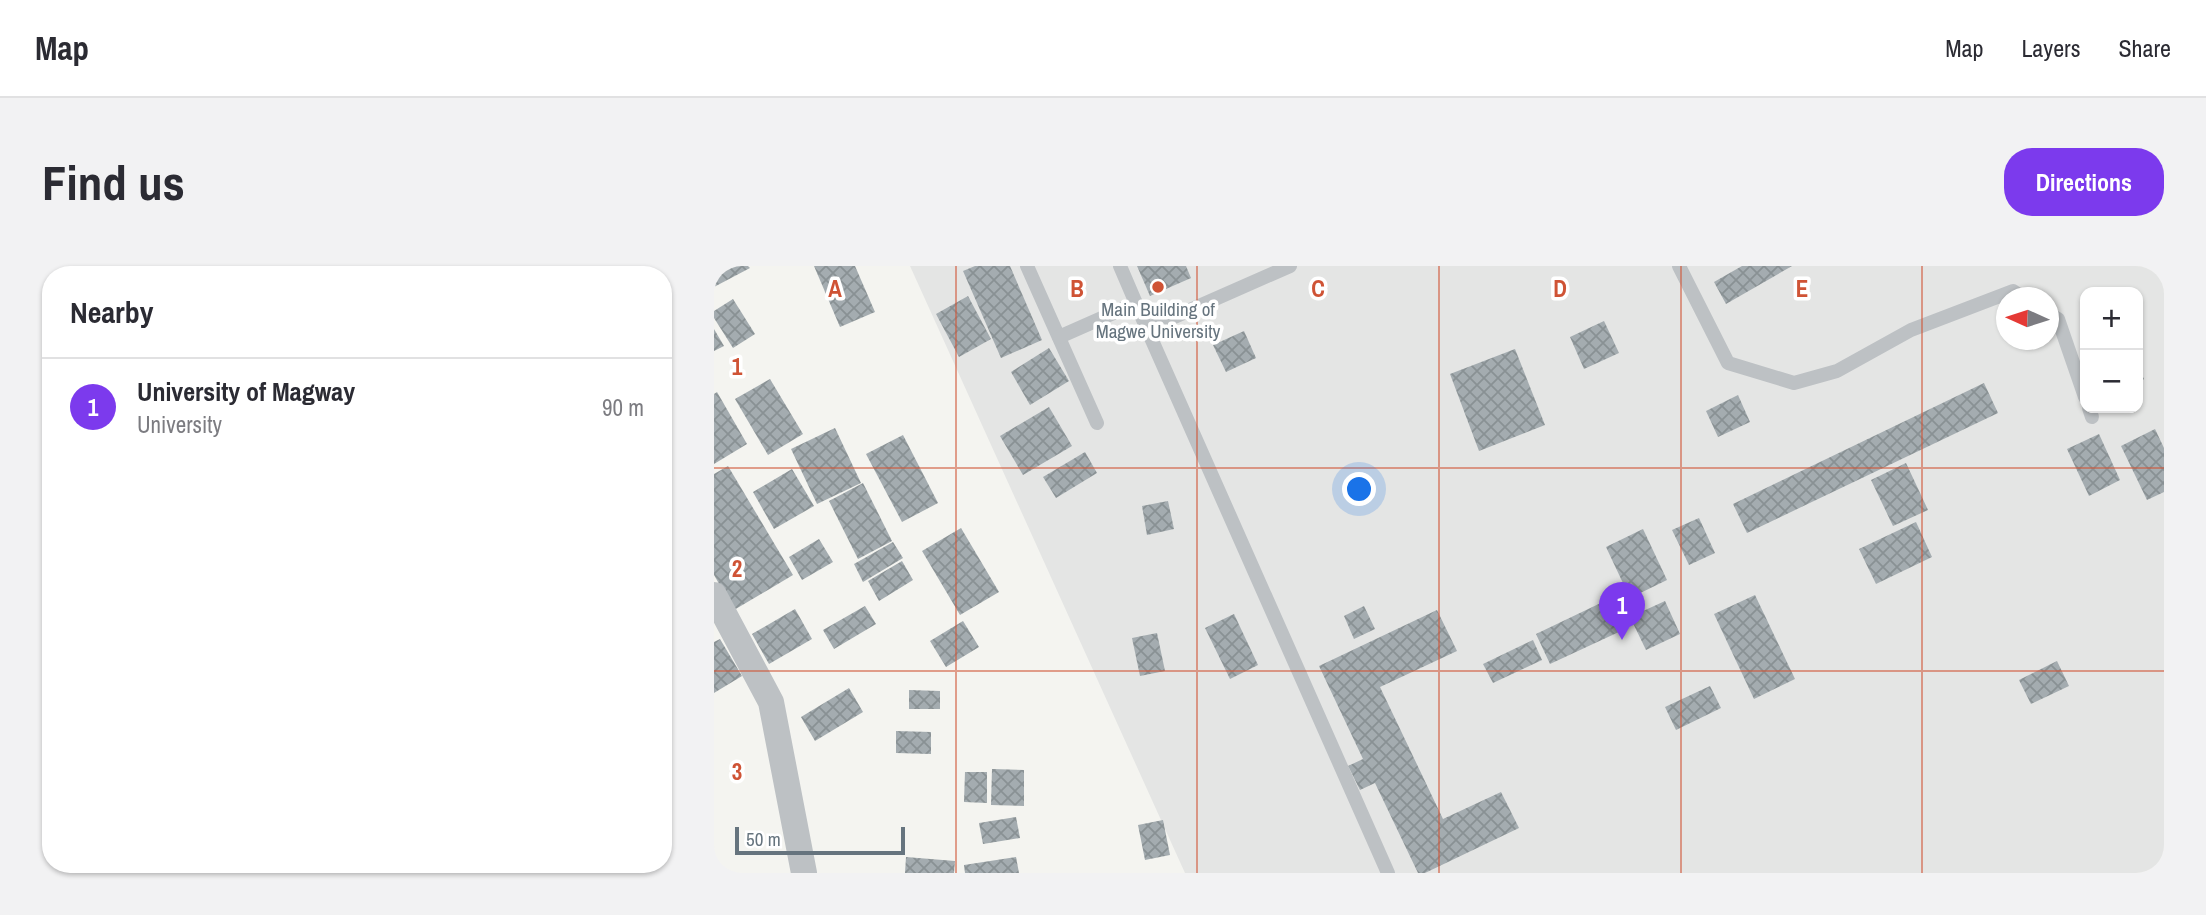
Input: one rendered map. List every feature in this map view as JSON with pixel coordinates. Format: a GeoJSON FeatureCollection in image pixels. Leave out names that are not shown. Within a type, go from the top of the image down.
{"type":"FeatureCollection","features":[{"type":"Feature","properties":{"kind":"street"},"geometry":{"type":"LineString","coordinates":[[714,595],[771,702],[804,873]]}},
{"type":"Feature","properties":{"kind":"lane"},"geometry":{"type":"LineString","coordinates":[[1027,266],[1097,424]]}},
{"type":"Feature","properties":{"kind":"lane"},"geometry":{"type":"LineString","coordinates":[[1120,266],[1388,873]]}},
{"type":"Feature","properties":{"kind":"lane"},"geometry":{"type":"LineString","coordinates":[[1147,329],[1290,266]]}},
{"type":"Feature","properties":{"kind":"lane"},"geometry":{"type":"LineString","coordinates":[[1679,266],[1728,363],[1794,383],[1837,371],[1911,330],[1996,298]]}},
{"type":"Feature","properties":{"kind":"lane"},"geometry":{"type":"LineString","coordinates":[[1059,337],[1136,303]]}},
{"type":"Feature","properties":{"kind":"lane"},"geometry":{"type":"LineString","coordinates":[[2059,325],[2080,383]]}},
{"type":"Feature","properties":{"kind":"shaded area"},"geometry":{"type":"Polygon","coordinates":[[[910,266],[2164,266],[2164,873],[1185,873],[910,266]]]}},
{"type":"Feature","properties":{"kind":"building"},"geometry":{"type":"Polygon","coordinates":[[[714,266],[748,266],[750,268],[714,287],[714,266]]]}},
{"type":"Feature","properties":{"kind":"building"},"geometry":{"type":"Polygon","coordinates":[[[814,266],[855,266],[875,312],[840,327],[814,266]]]}},
{"type":"Feature","properties":{"kind":"building"},"geometry":{"type":"Polygon","coordinates":[[[975,266],[1010,266],[1042,340],[1001,358],[963,271],[975,266]]]}},
{"type":"Feature","properties":{"kind":"building","name":"Main Building of Magwe University"},"geometry":{"type":"Polygon","coordinates":[[[1137,266],[1186,266],[1191,278],[1150,296],[1137,266]]]}},
{"type":"Feature","properties":{"kind":"building"},"geometry":{"type":"Polygon","coordinates":[[[1742,266],[1792,266],[1726,304],[1714,282],[1742,266]]]}},
{"type":"Feature","properties":{"kind":"building"},"geometry":{"type":"Polygon","coordinates":[[[968,296],[991,339],[959,357],[936,314],[968,296]]]}},
{"type":"Feature","properties":{"kind":"building"},"geometry":{"type":"Polygon","coordinates":[[[733,299],[755,334],[733,348],[714,318],[714,311],[733,299]]]}},
{"type":"Feature","properties":{"kind":"building"},"geometry":{"type":"Polygon","coordinates":[[[1604,321],[1619,353],[1584,369],[1570,337],[1604,321]]]}},
{"type":"Feature","properties":{"kind":"building"},"geometry":{"type":"Polygon","coordinates":[[[714,329],[724,346],[714,351],[714,329]]]}},
{"type":"Feature","properties":{"kind":"building"},"geometry":{"type":"Polygon","coordinates":[[[1244,331],[1256,358],[1226,372],[1213,345],[1244,331]]]}},
{"type":"Feature","properties":{"kind":"building"},"geometry":{"type":"Polygon","coordinates":[[[1049,348],[1069,381],[1030,405],[1011,372],[1049,348]]]}},
{"type":"Feature","properties":{"kind":"building"},"geometry":{"type":"Polygon","coordinates":[[[1515,349],[1545,425],[1479,451],[1450,374],[1515,349]]]}},
{"type":"Feature","properties":{"kind":"building"},"geometry":{"type":"Polygon","coordinates":[[[770,379],[803,434],[768,455],[735,399],[770,379]]]}},
{"type":"Feature","properties":{"kind":"building"},"geometry":{"type":"Polygon","coordinates":[[[1984,383],[1998,413],[1747,533],[1733,504],[1984,383]]]}},
{"type":"Feature","properties":{"kind":"building"},"geometry":{"type":"Polygon","coordinates":[[[717,392],[747,444],[714,464],[714,394],[717,392]]]}},
{"type":"Feature","properties":{"kind":"building"},"geometry":{"type":"Polygon","coordinates":[[[1738,395],[1750,422],[1718,437],[1706,411],[1738,395]]]}},
{"type":"Feature","properties":{"kind":"building"},"geometry":{"type":"Polygon","coordinates":[[[1049,407],[1072,446],[1023,475],[1000,436],[1049,407]]]}},
{"type":"Feature","properties":{"kind":"building"},"geometry":{"type":"Polygon","coordinates":[[[835,428],[861,483],[817,504],[791,449],[835,428]]]}},
{"type":"Feature","properties":{"kind":"building"},"geometry":{"type":"Polygon","coordinates":[[[2155,429],[2164,448],[2164,492],[2147,500],[2121,446],[2155,429]]]}},
{"type":"Feature","properties":{"kind":"building"},"geometry":{"type":"Polygon","coordinates":[[[2099,434],[2120,480],[2089,496],[2067,449],[2099,434]]]}},
{"type":"Feature","properties":{"kind":"building"},"geometry":{"type":"Polygon","coordinates":[[[903,435],[938,503],[902,522],[866,454],[903,435]]]}},
{"type":"Feature","properties":{"kind":"building"},"geometry":{"type":"Polygon","coordinates":[[[1085,452],[1097,473],[1056,498],[1043,477],[1085,452]]]}},
{"type":"Feature","properties":{"kind":"building"},"geometry":{"type":"Polygon","coordinates":[[[1906,463],[1928,510],[1893,526],[1871,480],[1906,463]]]}},
{"type":"Feature","properties":{"kind":"building"},"geometry":{"type":"Polygon","coordinates":[[[728,466],[793,575],[734,610],[714,575],[714,474],[728,466]]]}},
{"type":"Feature","properties":{"kind":"building"},"geometry":{"type":"Polygon","coordinates":[[[792,469],[814,506],[774,529],[753,492],[792,469]]]}},
{"type":"Feature","properties":{"kind":"building"},"geometry":{"type":"Polygon","coordinates":[[[863,483],[892,541],[858,559],[829,501],[863,483]]]}},
{"type":"Feature","properties":{"kind":"building"},"geometry":{"type":"Polygon","coordinates":[[[1168,501],[1174,529],[1147,535],[1142,506],[1168,501]]]}},
{"type":"Feature","properties":{"kind":"building"},"geometry":{"type":"Polygon","coordinates":[[[1699,518],[1715,553],[1689,565],[1672,530],[1699,518]]]}},
{"type":"Feature","properties":{"kind":"building"},"geometry":{"type":"Polygon","coordinates":[[[1916,522],[1932,557],[1876,584],[1859,549],[1916,522]]]}},
{"type":"Feature","properties":{"kind":"building"},"geometry":{"type":"Polygon","coordinates":[[[961,528],[999,592],[960,615],[922,551],[961,528]]]}},
{"type":"Feature","properties":{"kind":"building"},"geometry":{"type":"Polygon","coordinates":[[[1643,529],[1667,580],[1630,598],[1606,547],[1643,529]]]}},
{"type":"Feature","properties":{"kind":"building"},"geometry":{"type":"Polygon","coordinates":[[[819,539],[833,562],[802,580],[789,557],[819,539]]]}},
{"type":"Feature","properties":{"kind":"building"},"geometry":{"type":"Polygon","coordinates":[[[893,542],[903,558],[863,582],[854,564],[893,542]]]}},
{"type":"Feature","properties":{"kind":"building"},"geometry":{"type":"Polygon","coordinates":[[[902,561],[913,580],[879,601],[868,581],[902,561]]]}},
{"type":"Feature","properties":{"kind":"building"},"geometry":{"type":"Polygon","coordinates":[[[1755,595],[1795,679],[1754,699],[1714,614],[1755,595]]]}},
{"type":"Feature","properties":{"kind":"building"},"geometry":{"type":"Polygon","coordinates":[[[1607,600],[1621,631],[1550,664],[1536,634],[1607,600]]]}},
{"type":"Feature","properties":{"kind":"building"},"geometry":{"type":"Polygon","coordinates":[[[1665,601],[1680,634],[1646,650],[1630,617],[1665,601]]]}},
{"type":"Feature","properties":{"kind":"building"},"geometry":{"type":"Polygon","coordinates":[[[865,606],[876,624],[834,649],[823,630],[865,606]]]}},
{"type":"Feature","properties":{"kind":"building"},"geometry":{"type":"Polygon","coordinates":[[[1364,606],[1375,629],[1354,639],[1344,616],[1364,606]]]}},
{"type":"Feature","properties":{"kind":"building"},"geometry":{"type":"Polygon","coordinates":[[[795,609],[812,639],[769,664],[752,634],[795,609]]]}},
{"type":"Feature","properties":{"kind":"building"},"geometry":{"type":"Polygon","coordinates":[[[1437,610],[1457,651],[1380,687],[1443,819],[1501,792],[1519,828],[1425,873],[1418,873],[1375,783],[1360,790],[1348,766],[1363,759],[1319,666],[1437,610]]]}},
{"type":"Feature","properties":{"kind":"building"},"geometry":{"type":"Polygon","coordinates":[[[1234,614],[1258,665],[1230,679],[1205,628],[1234,614]]]}},
{"type":"Feature","properties":{"kind":"building"},"geometry":{"type":"Polygon","coordinates":[[[963,621],[979,647],[946,667],[930,641],[963,621]]]}},
{"type":"Feature","properties":{"kind":"building"},"geometry":{"type":"Polygon","coordinates":[[[1157,633],[1165,671],[1140,676],[1132,638],[1157,633]]]}},
{"type":"Feature","properties":{"kind":"building"},"geometry":{"type":"Polygon","coordinates":[[[720,639],[742,676],[714,693],[714,642],[720,639]]]}},
{"type":"Feature","properties":{"kind":"building"},"geometry":{"type":"Polygon","coordinates":[[[1533,640],[1542,660],[1493,683],[1483,664],[1533,640]]]}},
{"type":"Feature","properties":{"kind":"building"},"geometry":{"type":"Polygon","coordinates":[[[2057,661],[2069,686],[2031,704],[2019,680],[2057,661]]]}},
{"type":"Feature","properties":{"kind":"building"},"geometry":{"type":"Polygon","coordinates":[[[1710,686],[1721,708],[1676,730],[1665,707],[1710,686]]]}},
{"type":"Feature","properties":{"kind":"building"},"geometry":{"type":"Polygon","coordinates":[[[849,688],[863,712],[815,741],[801,717],[849,688]]]}},
{"type":"Feature","properties":{"kind":"building"},"geometry":{"type":"Polygon","coordinates":[[[909,690],[940,691],[940,709],[909,709],[909,690]]]}},
{"type":"Feature","properties":{"kind":"building"},"geometry":{"type":"Polygon","coordinates":[[[896,731],[931,732],[931,754],[896,753],[896,731]]]}},
{"type":"Feature","properties":{"kind":"building"},"geometry":{"type":"Polygon","coordinates":[[[992,769],[1024,770],[1024,806],[991,805],[992,769]]]}},
{"type":"Feature","properties":{"kind":"building"},"geometry":{"type":"Polygon","coordinates":[[[965,772],[987,772],[987,803],[964,802],[965,772]]]}},
{"type":"Feature","properties":{"kind":"building"},"geometry":{"type":"Polygon","coordinates":[[[1016,817],[1020,838],[983,844],[979,823],[1016,817]]]}},
{"type":"Feature","properties":{"kind":"building"},"geometry":{"type":"Polygon","coordinates":[[[1163,820],[1170,855],[1145,860],[1138,825],[1163,820]]]}},
{"type":"Feature","properties":{"kind":"building"},"geometry":{"type":"Polygon","coordinates":[[[906,857],[955,861],[954,873],[905,873],[906,857]]]}},
{"type":"Feature","properties":{"kind":"building"},"geometry":{"type":"Polygon","coordinates":[[[1016,857],[1019,873],[965,873],[964,865],[1016,857]]]}},
{"type":"Feature","properties":{"kind":"place","name":"Main Building of Magwe University"},"geometry":{"type":"Point","coordinates":[1158,287]}},
{"type":"Feature","properties":{"kind":"place","name":"University of Magway"},"geometry":{"type":"Point","coordinates":[1622,640]}}]}
